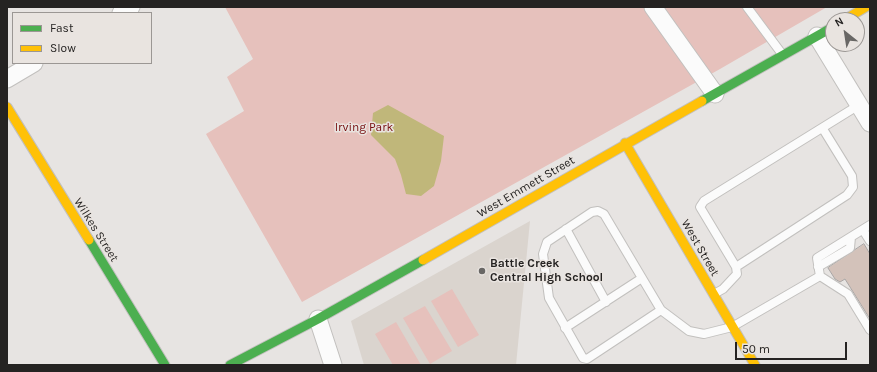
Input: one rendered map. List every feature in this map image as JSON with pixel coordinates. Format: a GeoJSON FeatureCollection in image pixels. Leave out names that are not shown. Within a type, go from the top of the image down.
{"type":"FeatureCollection","features":[{"type":"Feature","properties":{"kind":"street"},"geometry":{"type":"LineString","coordinates":[[653,7],[715,94]]}},
{"type":"Feature","properties":{"kind":"street","name":"West Emmett Street"},"geometry":{"type":"LineString","coordinates":[[230,365],[318,318],[515,208],[625,143],[715,94],[825,31]]}},
{"type":"Feature","properties":{"kind":"street"},"geometry":{"type":"LineString","coordinates":[[817,36],[870,123]]}},
{"type":"Feature","properties":{"kind":"street"},"geometry":{"type":"LineString","coordinates":[[7,79],[32,64]]}},
{"type":"Feature","properties":{"kind":"street","name":"Wilkes Street"},"geometry":{"type":"LineString","coordinates":[[7,107],[165,365]]}},
{"type":"Feature","properties":{"kind":"street","name":"West Street"},"geometry":{"type":"LineString","coordinates":[[625,143],[755,365]]}},
{"type":"Feature","properties":{"kind":"street"},"geometry":{"type":"LineString","coordinates":[[318,318],[333,365]]}},
{"type":"Feature","properties":{"kind":"lane"},"geometry":{"type":"LineString","coordinates":[[747,7],[782,55]]}},
{"type":"Feature","properties":{"kind":"lane"},"geometry":{"type":"LineString","coordinates":[[713,294],[723,288],[737,274],[736,267],[700,208],[704,201],[823,129],[859,105]]}},
{"type":"Feature","properties":{"kind":"lane"},"geometry":{"type":"LineString","coordinates":[[736,267],[848,195],[854,186],[852,176],[823,129]]}},
{"type":"Feature","properties":{"kind":"lane"},"geometry":{"type":"LineString","coordinates":[[661,310],[587,358],[583,358],[579,355],[549,298],[543,254],[547,242],[592,212],[598,211],[604,214],[661,310],[690,331],[704,334],[732,327],[819,271]]}},
{"type":"Feature","properties":{"kind":"lane"},"geometry":{"type":"LineString","coordinates":[[870,241],[866,227],[817,258],[819,271],[848,294],[870,330]]}},
{"type":"Feature","properties":{"kind":"lane"},"geometry":{"type":"LineString","coordinates":[[566,229],[606,302]]}},
{"type":"Feature","properties":{"kind":"lane"},"geometry":{"type":"LineString","coordinates":[[565,328],[642,278]]}},
{"type":"Feature","properties":{"kind":"shaded area"},"geometry":{"type":"Polygon","coordinates":[[[388,105],[444,136],[441,161],[434,186],[421,196],[406,194],[395,159],[371,135],[373,113],[388,105]]]}},
{"type":"Feature","properties":{"kind":"shaded area","name":"Battle Creek Central High School"},"geometry":{"type":"Polygon","coordinates":[[[530,221],[516,365],[364,365],[351,321],[530,221]]]}},
{"type":"Feature","properties":{"kind":"green space","name":"Irving Park"},"geometry":{"type":"Polygon","coordinates":[[[225,7],[827,7],[720,69],[302,302],[206,134],[244,111],[227,77],[253,59],[225,7]]]}},
{"type":"Feature","properties":{"kind":"green space"},"geometry":{"type":"Polygon","coordinates":[[[452,289],[479,335],[458,347],[431,301],[452,289]]]}},
{"type":"Feature","properties":{"kind":"green space"},"geometry":{"type":"Polygon","coordinates":[[[425,306],[452,351],[430,364],[403,318],[425,306]]]}},
{"type":"Feature","properties":{"kind":"green space"},"geometry":{"type":"Polygon","coordinates":[[[396,322],[421,365],[393,365],[375,334],[396,322]]]}},
{"type":"Feature","properties":{"kind":"building"},"geometry":{"type":"Polygon","coordinates":[[[864,244],[870,254],[870,319],[845,279],[840,282],[835,279],[828,268],[864,244]]]}},
{"type":"Feature","properties":{"kind":"traffic: fast"},"geometry":{"type":"LineString","coordinates":[[702,101],[825,32]]}},
{"type":"Feature","properties":{"kind":"traffic: fast"},"geometry":{"type":"LineString","coordinates":[[89,240],[165,365]]}},
{"type":"Feature","properties":{"kind":"traffic: fast"},"geometry":{"type":"LineString","coordinates":[[230,365],[318,319],[423,260]]}},
{"type":"Feature","properties":{"kind":"traffic: slow"},"geometry":{"type":"LineString","coordinates":[[858,12],[866,7]]}},
{"type":"Feature","properties":{"kind":"traffic: slow"},"geometry":{"type":"LineString","coordinates":[[423,260],[702,101]]}},
{"type":"Feature","properties":{"kind":"traffic: slow"},"geometry":{"type":"LineString","coordinates":[[7,107],[89,240]]}},
{"type":"Feature","properties":{"kind":"traffic: slow"},"geometry":{"type":"LineString","coordinates":[[625,143],[755,365]]}},
{"type":"Feature","properties":{"kind":"place","name":"Battle Creek Central High School"},"geometry":{"type":"Point","coordinates":[482,271]}}]}
